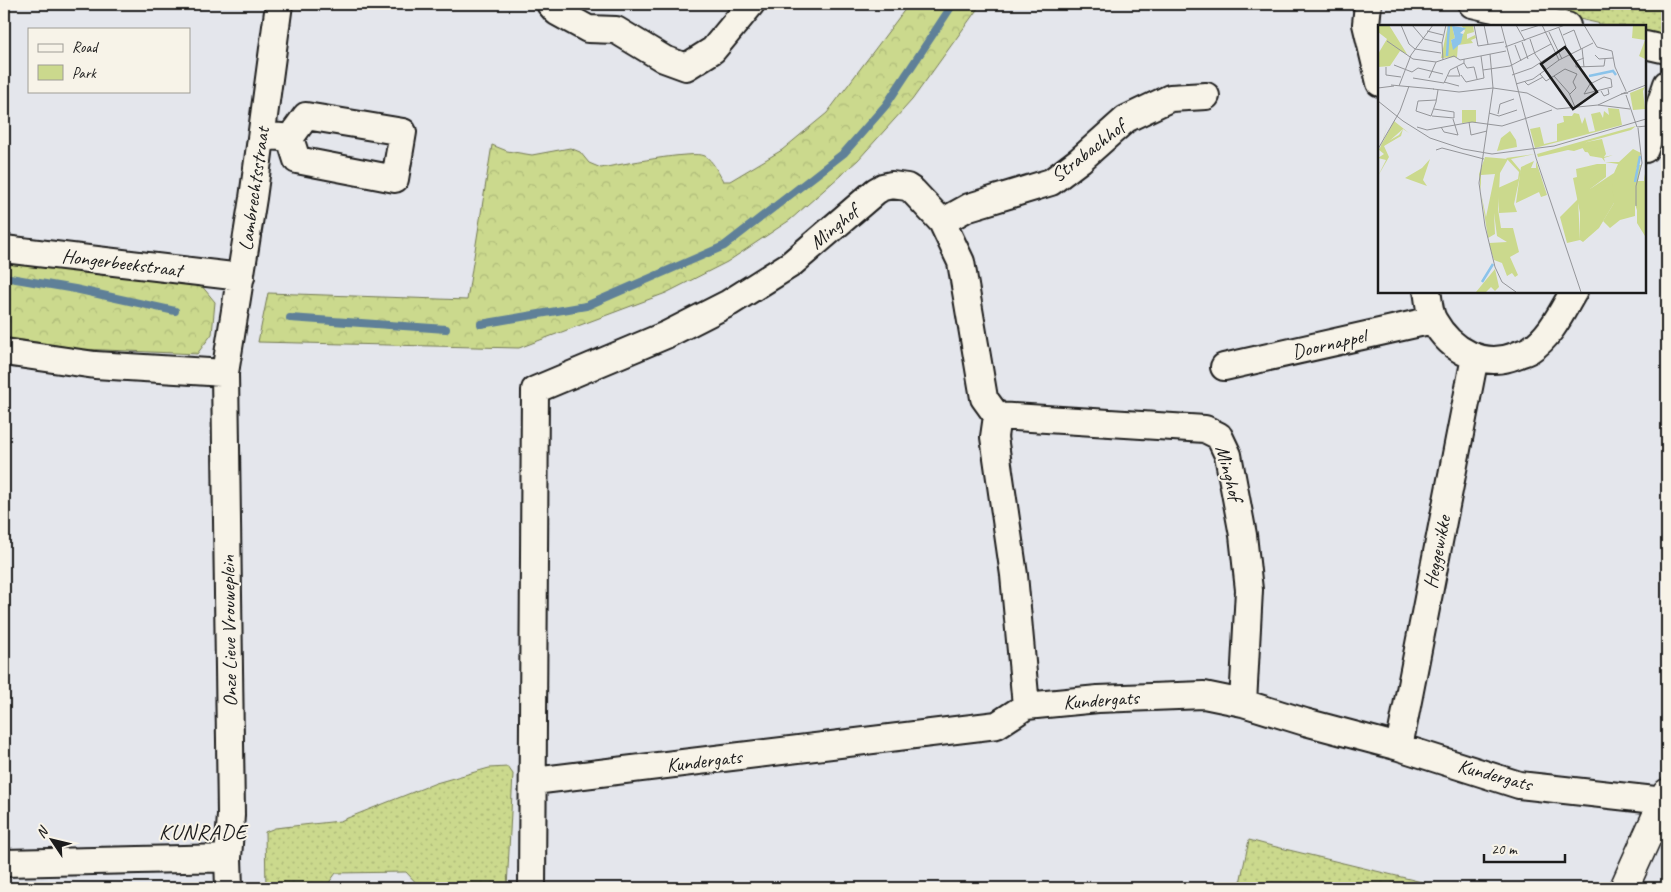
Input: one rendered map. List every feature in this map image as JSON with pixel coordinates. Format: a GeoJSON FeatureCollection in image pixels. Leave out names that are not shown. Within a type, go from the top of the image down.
{"type":"FeatureCollection","features":[{"type":"Feature","properties":{"kind":"main road"},"geometry":{"type":"LineString","coordinates":[[1624,888],[1666,797]]}},
{"type":"Feature","properties":{"kind":"street","name":"Lambrechtsstraat"},"geometry":{"type":"LineString","coordinates":[[225,373],[262,135],[278,4]]}},
{"type":"Feature","properties":{"kind":"street"},"geometry":{"type":"LineString","coordinates":[[550,4],[557,12],[588,29],[616,30],[664,59],[686,67],[713,50],[751,4]]}},
{"type":"Feature","properties":{"kind":"street"},"geometry":{"type":"LineString","coordinates":[[1368,4],[1366,24],[1378,75]]}},
{"type":"Feature","properties":{"kind":"street"},"geometry":{"type":"LineString","coordinates":[[1472,4],[1563,25]]}},
{"type":"Feature","properties":{"kind":"street"},"geometry":{"type":"LineString","coordinates":[[1646,45],[1667,50]]}},
{"type":"Feature","properties":{"kind":"street"},"geometry":{"type":"LineString","coordinates":[[1646,146],[1667,84]]}},
{"type":"Feature","properties":{"kind":"street","name":"Strabachhof"},"geometry":{"type":"LineString","coordinates":[[942,222],[969,207],[1051,182],[1080,160],[1126,119],[1170,98],[1206,96]]}},
{"type":"Feature","properties":{"kind":"street"},"geometry":{"type":"LineString","coordinates":[[262,135],[290,138]]}},
{"type":"Feature","properties":{"kind":"street","name":"Minghof"},"geometry":{"type":"LineString","coordinates":[[534,782],[535,390],[666,335],[729,303],[791,264],[876,191],[883,187],[900,185],[913,191],[942,222],[960,262],[984,398],[997,416],[1205,429],[1219,436],[1228,455],[1243,535],[1249,590],[1243,702]]}},
{"type":"Feature","properties":{"kind":"street","name":"Hongerbeekstraat"},"geometry":{"type":"LineString","coordinates":[[4,249],[241,277]]}},
{"type":"Feature","properties":{"kind":"street"},"geometry":{"type":"LineString","coordinates":[[1426,292],[1433,320],[1445,336],[1462,352],[1492,361],[1510,358],[1530,350],[1555,323],[1573,292]]}},
{"type":"Feature","properties":{"kind":"street","name":"Doornappel"},"geometry":{"type":"LineString","coordinates":[[1224,367],[1433,320]]}},
{"type":"Feature","properties":{"kind":"street"},"geometry":{"type":"LineString","coordinates":[[4,352],[95,365],[225,373]]}},
{"type":"Feature","properties":{"kind":"street","name":"Heggewikke"},"geometry":{"type":"LineString","coordinates":[[1399,747],[1475,357]]}},
{"type":"Feature","properties":{"kind":"street","name":"Onze Lieve Vrouweplein"},"geometry":{"type":"LineString","coordinates":[[225,373],[231,815],[228,858],[229,888]]}},
{"type":"Feature","properties":{"kind":"street"},"geometry":{"type":"LineString","coordinates":[[997,416],[994,437],[1014,575],[1026,706]]}},
{"type":"Feature","properties":{"kind":"street","name":"Kundergats"},"geometry":{"type":"LineString","coordinates":[[534,782],[997,725],[1026,706],[1098,699],[1204,695],[1243,702],[1305,722],[1399,747],[1519,785],[1666,797]]}},
{"type":"Feature","properties":{"kind":"street"},"geometry":{"type":"LineString","coordinates":[[532,888],[534,782]]}},
{"type":"Feature","properties":{"kind":"street"},"geometry":{"type":"LineString","coordinates":[[4,863],[228,858]]}},
{"type":"Feature","properties":{"kind":"green space"},"geometry":{"type":"Polygon","coordinates":[[[909,4],[981,4],[912,100],[858,160],[790,220],[727,262],[666,293],[519,348],[258,342],[268,293],[467,300],[492,145],[507,151],[532,155],[570,148],[580,152],[589,163],[601,168],[686,155],[705,156],[715,167],[723,181],[730,181],[782,150],[827,113],[909,4]]]}},
{"type":"Feature","properties":{"kind":"green space"},"geometry":{"type":"Polygon","coordinates":[[[1514,4],[1667,4],[1667,28],[1664,39],[1646,35],[1646,25],[1606,25],[1514,4]]]}},
{"type":"Feature","properties":{"kind":"green space"},"geometry":{"type":"Polygon","coordinates":[[[4,260],[201,285],[215,302],[212,334],[197,354],[81,349],[4,337],[4,260]]]}},
{"type":"Feature","properties":{"kind":"green space"},"geometry":{"type":"Polygon","coordinates":[[[508,767],[513,774],[507,888],[421,888],[406,872],[336,873],[325,888],[266,888],[265,832],[275,828],[340,821],[436,783],[489,768],[508,767]]]}},
{"type":"Feature","properties":{"kind":"green space"},"geometry":{"type":"Polygon","coordinates":[[[1249,840],[1426,883],[1424,888],[1239,888],[1249,840]]]}},
{"type":"Feature","properties":{"kind":"waterway"},"geometry":{"type":"LineString","coordinates":[[481,324],[586,306],[724,246],[844,153],[886,105],[953,4]]}},
{"type":"Feature","properties":{"kind":"waterway"},"geometry":{"type":"LineString","coordinates":[[4,277],[75,289],[175,311]]}},
{"type":"Feature","properties":{"kind":"waterway"},"geometry":{"type":"LineString","coordinates":[[290,318],[446,329]]}},
{"type":"Feature","properties":{"kind":"district","name":"KUNRADE"},"geometry":{"type":"Point","coordinates":[203,832]}}]}
